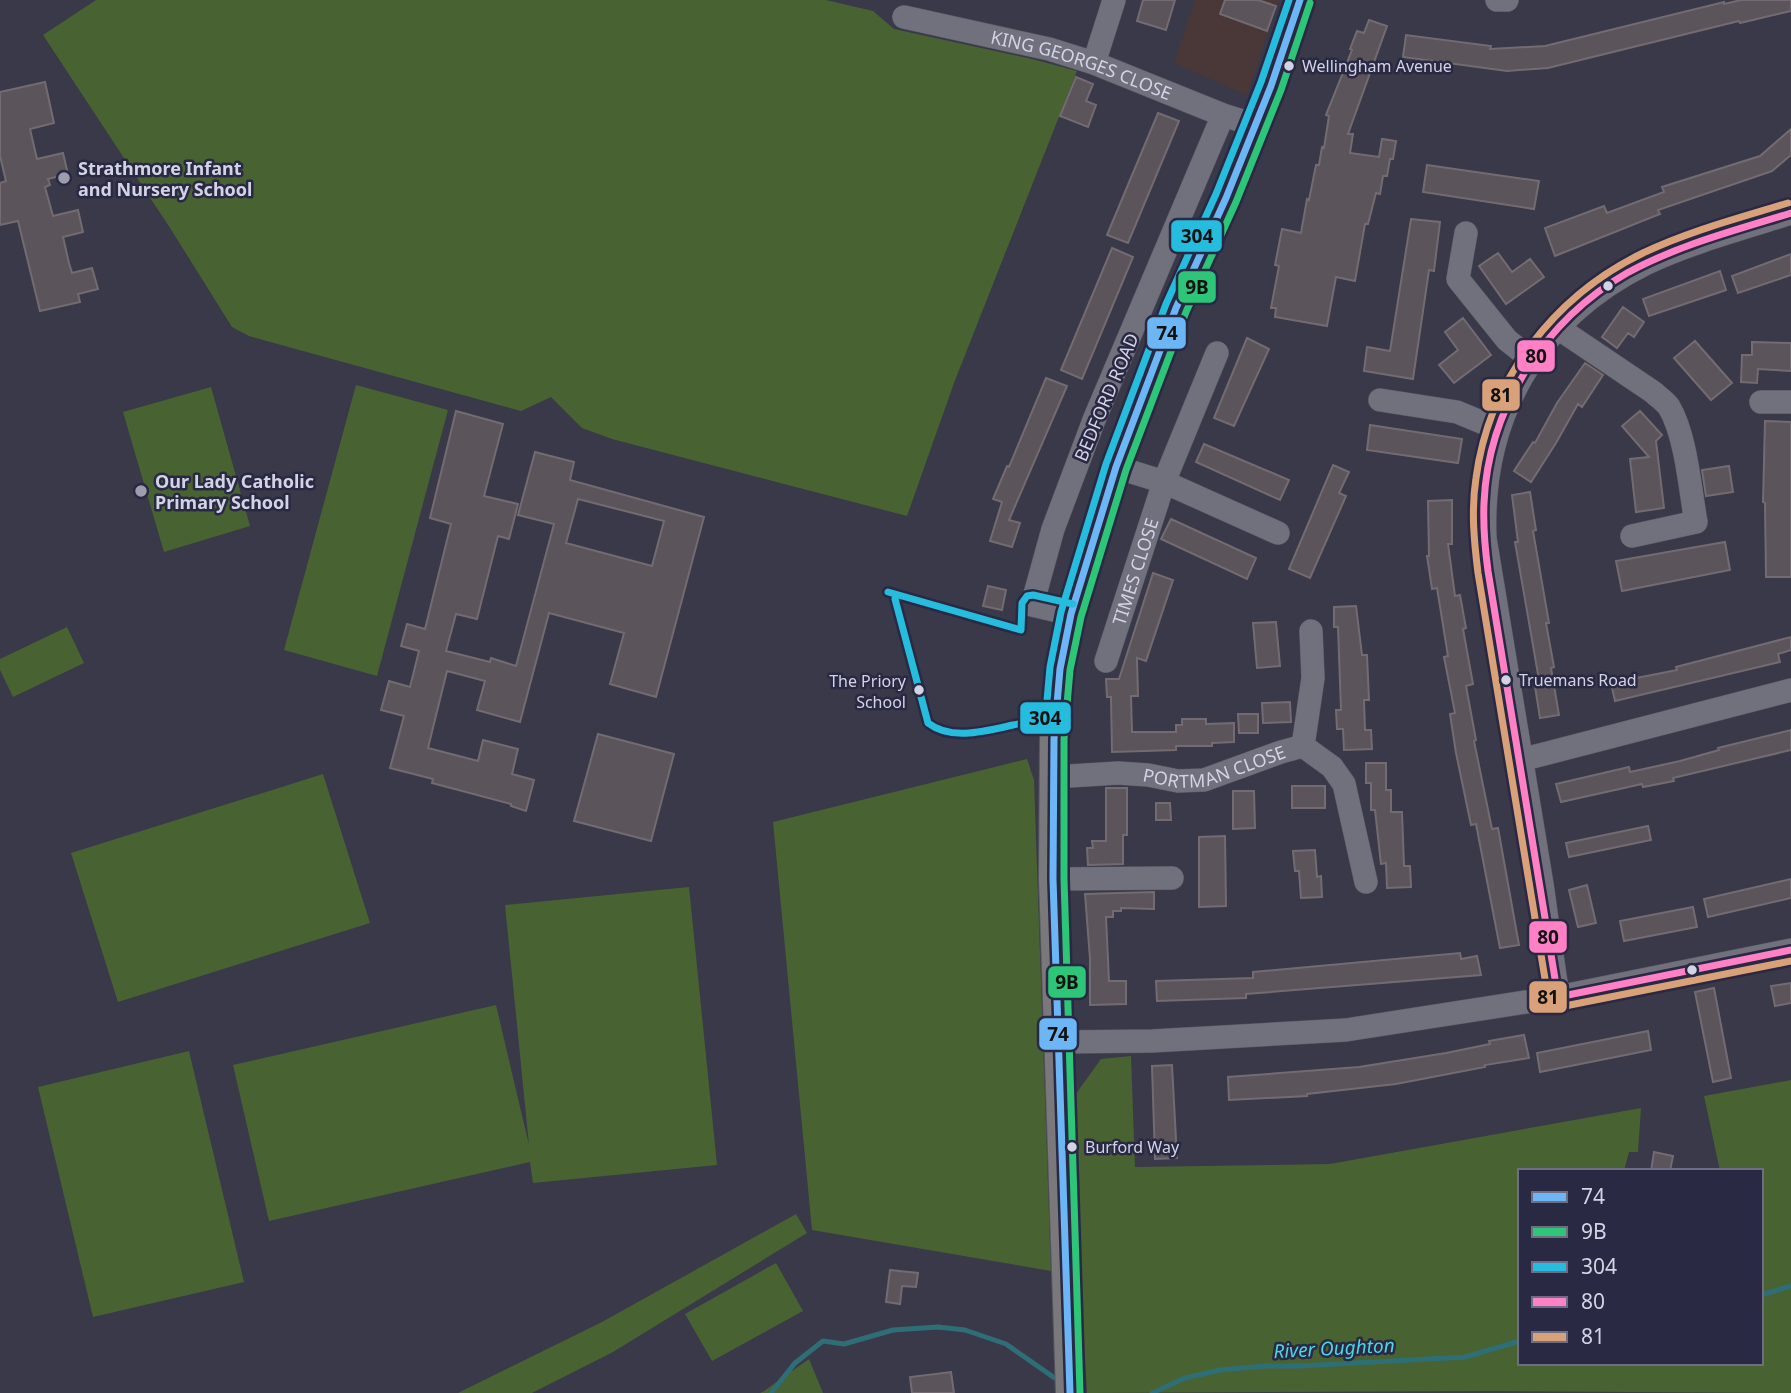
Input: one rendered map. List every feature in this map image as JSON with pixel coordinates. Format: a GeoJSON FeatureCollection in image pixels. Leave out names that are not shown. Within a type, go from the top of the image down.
{"type":"FeatureCollection","features":[{"type":"Feature","properties":{"kind":"main road","name":"BEDFORD ROAD"},"geometry":{"type":"LineString","coordinates":[[1070,1393],[1053,879],[1053,777],[1060,669],[1071,614],[1116,467],[1176,308],[1226,198],[1255,125],[1300,0]]}},
{"type":"Feature","properties":{"kind":"street"},"geometry":{"type":"LineString","coordinates":[[1094,63],[1114,0]]}},
{"type":"Feature","properties":{"kind":"street"},"geometry":{"type":"LineString","coordinates":[[1497,0],[1507,0]]}},
{"type":"Feature","properties":{"kind":"street","name":"KING GEORGES CLOSE"},"geometry":{"type":"LineString","coordinates":[[920,13],[1094,63],[1223,115],[1255,125]]}},
{"type":"Feature","properties":{"kind":"street","name":"BEDFORD ROAD"},"geometry":{"type":"LineString","coordinates":[[1071,614],[1032,605],[1053,529],[1090,432],[1223,115]]}},
{"type":"Feature","properties":{"kind":"street"},"geometry":{"type":"LineString","coordinates":[[1558,997],[1485,538],[1486,480],[1498,429],[1508,402],[1532,360],[1558,328],[1607,285],[1645,264],[1791,213]]}},
{"type":"Feature","properties":{"kind":"street"},"geometry":{"type":"LineString","coordinates":[[1466,233],[1458,279],[1507,340],[1532,360]]}},
{"type":"Feature","properties":{"kind":"street"},"geometry":{"type":"LineString","coordinates":[[1558,328],[1653,392],[1667,404],[1677,425],[1696,522],[1632,536]]}},
{"type":"Feature","properties":{"kind":"street","name":"TIMES CLOSE"},"geometry":{"type":"LineString","coordinates":[[1106,661],[1164,482],[1217,352]]}},
{"type":"Feature","properties":{"kind":"street"},"geometry":{"type":"LineString","coordinates":[[1380,400],[1457,412],[1498,429]]}},
{"type":"Feature","properties":{"kind":"street"},"geometry":{"type":"LineString","coordinates":[[1761,402],[1791,402]]}},
{"type":"Feature","properties":{"kind":"street"},"geometry":{"type":"LineString","coordinates":[[1116,467],[1164,482],[1278,533]]}},
{"type":"Feature","properties":{"kind":"street"},"geometry":{"type":"LineString","coordinates":[[1303,747],[1313,678],[1311,631]]}},
{"type":"Feature","properties":{"kind":"street"},"geometry":{"type":"LineString","coordinates":[[1521,760],[1791,690]]}},
{"type":"Feature","properties":{"kind":"street","name":"PORTMAN CLOSE"},"geometry":{"type":"LineString","coordinates":[[1053,777],[1118,772],[1178,781],[1203,780],[1303,747],[1332,767],[1344,784],[1366,882]]}},
{"type":"Feature","properties":{"kind":"street"},"geometry":{"type":"LineString","coordinates":[[1053,879],[1172,878]]}},
{"type":"Feature","properties":{"kind":"street"},"geometry":{"type":"LineString","coordinates":[[1058,1042],[1152,1041],[1346,1030],[1558,997],[1791,950]]}},
{"type":"Feature","properties":{"kind":"shaded area"},"geometry":{"type":"Polygon","coordinates":[[[1195,0],[1279,0],[1247,95],[1174,63],[1195,0]]]}},
{"type":"Feature","properties":{"kind":"green space"},"geometry":{"type":"Polygon","coordinates":[[[96,0],[826,0],[873,11],[894,29],[1077,71],[954,383],[907,516],[612,439],[582,428],[551,397],[521,411],[249,336],[232,327],[43,35],[96,0]]]}},
{"type":"Feature","properties":{"kind":"green space"},"geometry":{"type":"Polygon","coordinates":[[[356,385],[448,410],[377,676],[284,650],[356,385]]]}},
{"type":"Feature","properties":{"kind":"green space"},"geometry":{"type":"Polygon","coordinates":[[[211,387],[250,526],[164,552],[123,412],[211,387]]]}},
{"type":"Feature","properties":{"kind":"green space"},"geometry":{"type":"Polygon","coordinates":[[[67,627],[84,663],[13,697],[0,670],[0,659],[67,627]]]}},
{"type":"Feature","properties":{"kind":"green space"},"geometry":{"type":"Polygon","coordinates":[[[1027,759],[1034,780],[1051,1271],[812,1230],[773,822],[1027,759]]]}},
{"type":"Feature","properties":{"kind":"green space"},"geometry":{"type":"Polygon","coordinates":[[[323,774],[370,923],[118,1002],[71,853],[323,774]]]}},
{"type":"Feature","properties":{"kind":"green space"},"geometry":{"type":"Polygon","coordinates":[[[689,887],[717,1165],[533,1183],[530,1162],[269,1221],[233,1065],[496,1005],[529,1145],[505,905],[689,887]]]}},
{"type":"Feature","properties":{"kind":"green space"},"geometry":{"type":"Polygon","coordinates":[[[189,1051],[244,1282],[93,1317],[38,1087],[189,1051]]]}},
{"type":"Feature","properties":{"kind":"green space"},"geometry":{"type":"Polygon","coordinates":[[[1131,1056],[1135,1167],[1330,1164],[1641,1108],[1638,1152],[1629,1152],[1625,1169],[1518,1169],[1518,1365],[1763,1365],[1763,1169],[1720,1169],[1704,1096],[1791,1080],[1791,1393],[1087,1393],[1070,1102],[1101,1059],[1131,1056]]]}},
{"type":"Feature","properties":{"kind":"green space"},"geometry":{"type":"Polygon","coordinates":[[[796,1214],[807,1233],[613,1352],[532,1393],[458,1393],[602,1322],[796,1214]]]}},
{"type":"Feature","properties":{"kind":"green space"},"geometry":{"type":"Polygon","coordinates":[[[776,1263],[803,1311],[712,1361],[685,1314],[776,1263]]]}},
{"type":"Feature","properties":{"kind":"green space"},"geometry":{"type":"Polygon","coordinates":[[[809,1359],[823,1393],[760,1393],[764,1391],[809,1359]]]}},
{"type":"Feature","properties":{"kind":"building"},"geometry":{"type":"Polygon","coordinates":[[[1143,0],[1175,0],[1166,30],[1137,21],[1143,0]]]}},
{"type":"Feature","properties":{"kind":"building"},"geometry":{"type":"Polygon","coordinates":[[[1225,0],[1258,0],[1276,6],[1267,31],[1220,14],[1225,0]]]}},
{"type":"Feature","properties":{"kind":"building"},"geometry":{"type":"Polygon","coordinates":[[[1741,0],[1791,0],[1791,11],[1740,23],[1739,21],[1548,68],[1507,71],[1403,57],[1406,35],[1491,46],[1490,49],[1545,46],[1741,0]]]}},
{"type":"Feature","properties":{"kind":"building"},"geometry":{"type":"Polygon","coordinates":[[[1369,20],[1387,26],[1348,134],[1353,134],[1350,153],[1379,157],[1382,139],[1396,141],[1387,176],[1383,176],[1380,194],[1376,193],[1368,224],[1365,224],[1355,281],[1336,277],[1327,326],[1275,317],[1276,308],[1271,308],[1279,266],[1275,265],[1282,229],[1301,233],[1316,165],[1319,165],[1322,147],[1324,148],[1329,116],[1326,115],[1357,31],[1364,33],[1369,20]]]}},
{"type":"Feature","properties":{"kind":"building"},"geometry":{"type":"Polygon","coordinates":[[[1076,77],[1093,84],[1086,101],[1096,105],[1088,127],[1060,116],[1076,77]]]}},
{"type":"Feature","properties":{"kind":"building"},"geometry":{"type":"Polygon","coordinates":[[[45,82],[54,123],[30,129],[37,159],[63,153],[68,174],[48,179],[50,185],[45,187],[53,216],[78,210],[83,232],[63,237],[69,263],[72,273],[92,268],[98,289],[78,294],[80,302],[40,311],[18,221],[0,225],[0,183],[6,181],[0,156],[0,92],[45,82]]]}},
{"type":"Feature","properties":{"kind":"building"},"geometry":{"type":"Polygon","coordinates":[[[1158,113],[1179,121],[1128,243],[1107,235],[1158,113]]]}},
{"type":"Feature","properties":{"kind":"building"},"geometry":{"type":"Polygon","coordinates":[[[1791,129],[1791,155],[1772,171],[1658,210],[1660,214],[1555,256],[1545,228],[1604,206],[1607,213],[1664,192],[1662,187],[1760,156],[1791,129]]]}},
{"type":"Feature","properties":{"kind":"building"},"geometry":{"type":"Polygon","coordinates":[[[1427,165],[1539,181],[1534,209],[1423,192],[1427,165]]]}},
{"type":"Feature","properties":{"kind":"building"},"geometry":{"type":"Polygon","coordinates":[[[1411,219],[1440,222],[1434,271],[1429,270],[1413,379],[1364,371],[1367,347],[1390,351],[1411,219]]]}},
{"type":"Feature","properties":{"kind":"building"},"geometry":{"type":"Polygon","coordinates":[[[1112,248],[1133,257],[1082,379],[1061,370],[1112,248]]]}},
{"type":"Feature","properties":{"kind":"building"},"geometry":{"type":"Polygon","coordinates":[[[1498,253],[1512,272],[1530,259],[1544,277],[1506,304],[1479,266],[1498,253]]]}},
{"type":"Feature","properties":{"kind":"building"},"geometry":{"type":"Polygon","coordinates":[[[1791,254],[1791,275],[1738,293],[1732,276],[1791,254]]]}},
{"type":"Feature","properties":{"kind":"building"},"geometry":{"type":"Polygon","coordinates":[[[1720,271],[1726,290],[1649,316],[1643,299],[1720,271]]]}},
{"type":"Feature","properties":{"kind":"building"},"geometry":{"type":"Polygon","coordinates":[[[1623,307],[1644,322],[1634,337],[1628,333],[1617,348],[1602,337],[1623,307]]]}},
{"type":"Feature","properties":{"kind":"building"},"geometry":{"type":"Polygon","coordinates":[[[1463,318],[1491,355],[1454,383],[1439,365],[1458,350],[1445,332],[1463,318]]]}},
{"type":"Feature","properties":{"kind":"building"},"geometry":{"type":"Polygon","coordinates":[[[1247,338],[1269,349],[1234,426],[1214,418],[1247,338]]]}},
{"type":"Feature","properties":{"kind":"building"},"geometry":{"type":"Polygon","coordinates":[[[1695,341],[1732,383],[1711,400],[1674,358],[1695,341]]]}},
{"type":"Feature","properties":{"kind":"building"},"geometry":{"type":"Polygon","coordinates":[[[1752,342],[1791,343],[1791,371],[1758,369],[1757,383],[1741,382],[1742,355],[1752,355],[1752,342]]]}},
{"type":"Feature","properties":{"kind":"building"},"geometry":{"type":"Polygon","coordinates":[[[1585,363],[1603,375],[1582,407],[1578,404],[1531,482],[1514,471],[1533,442],[1535,443],[1557,403],[1585,363]]]}},
{"type":"Feature","properties":{"kind":"building"},"geometry":{"type":"Polygon","coordinates":[[[1046,378],[1067,386],[1009,520],[1020,523],[1012,547],[990,541],[1002,502],[993,499],[1046,378]]]}},
{"type":"Feature","properties":{"kind":"building"},"geometry":{"type":"Polygon","coordinates":[[[456,411],[503,424],[484,496],[518,504],[509,539],[498,536],[477,619],[456,614],[446,651],[490,662],[491,658],[516,666],[554,524],[518,515],[535,452],[574,462],[570,480],[704,517],[656,697],[610,684],[624,633],[549,613],[520,722],[477,710],[485,681],[447,671],[428,748],[478,761],[483,740],[518,749],[512,774],[534,780],[526,811],[511,804],[432,783],[433,779],[390,768],[404,716],[381,710],[389,681],[410,687],[419,651],[401,646],[407,624],[425,629],[451,524],[430,518],[456,411]],[[578,499],[566,543],[652,566],[664,521],[578,499]]]}},
{"type":"Feature","properties":{"kind":"building"},"geometry":{"type":"Polygon","coordinates":[[[1640,411],[1662,435],[1656,441],[1664,508],[1636,512],[1630,459],[1649,457],[1622,426],[1640,411]]]}},
{"type":"Feature","properties":{"kind":"building"},"geometry":{"type":"Polygon","coordinates":[[[1765,421],[1791,422],[1791,577],[1766,577],[1763,502],[1765,421]]]}},
{"type":"Feature","properties":{"kind":"building"},"geometry":{"type":"Polygon","coordinates":[[[1370,425],[1462,439],[1458,463],[1367,450],[1370,425]]]}},
{"type":"Feature","properties":{"kind":"building"},"geometry":{"type":"Polygon","coordinates":[[[1204,444],[1289,480],[1280,500],[1196,462],[1204,444]]]}},
{"type":"Feature","properties":{"kind":"building"},"geometry":{"type":"Polygon","coordinates":[[[1333,465],[1349,472],[1339,493],[1346,496],[1310,578],[1289,569],[1333,465]]]}},
{"type":"Feature","properties":{"kind":"building"},"geometry":{"type":"Polygon","coordinates":[[[1729,466],[1733,492],[1706,496],[1702,470],[1729,466]]]}},
{"type":"Feature","properties":{"kind":"building"},"geometry":{"type":"Polygon","coordinates":[[[1530,492],[1559,715],[1540,718],[1534,680],[1539,680],[1515,542],[1518,542],[1512,495],[1530,492]]]}},
{"type":"Feature","properties":{"kind":"building"},"geometry":{"type":"Polygon","coordinates":[[[1452,500],[1452,544],[1448,544],[1455,596],[1460,595],[1466,628],[1463,629],[1473,684],[1466,686],[1476,740],[1474,741],[1492,829],[1498,828],[1519,945],[1500,948],[1476,824],[1471,825],[1456,753],[1450,714],[1455,713],[1444,657],[1448,656],[1437,588],[1432,589],[1427,556],[1428,501],[1452,500]]]}},
{"type":"Feature","properties":{"kind":"building"},"geometry":{"type":"Polygon","coordinates":[[[1171,519],[1256,558],[1247,579],[1161,539],[1171,519]]]}},
{"type":"Feature","properties":{"kind":"building"},"geometry":{"type":"Polygon","coordinates":[[[1725,542],[1730,570],[1622,591],[1616,561],[1725,542]]]}},
{"type":"Feature","properties":{"kind":"building"},"geometry":{"type":"Polygon","coordinates":[[[1153,573],[1173,580],[1146,661],[1137,658],[1138,696],[1131,696],[1132,732],[1176,732],[1176,725],[1182,725],[1182,719],[1206,719],[1206,724],[1234,723],[1234,742],[1212,743],[1212,746],[1176,746],[1176,750],[1112,752],[1111,697],[1107,697],[1106,679],[1119,679],[1153,573]]]}},
{"type":"Feature","properties":{"kind":"building"},"geometry":{"type":"Polygon","coordinates":[[[988,586],[1006,590],[1002,610],[983,606],[988,586]]]}},
{"type":"Feature","properties":{"kind":"building"},"geometry":{"type":"Polygon","coordinates":[[[1356,606],[1362,655],[1367,655],[1369,700],[1364,700],[1365,730],[1371,730],[1372,749],[1344,750],[1343,729],[1337,729],[1336,710],[1341,710],[1338,627],[1334,627],[1334,607],[1356,606]]]}},
{"type":"Feature","properties":{"kind":"building"},"geometry":{"type":"Polygon","coordinates":[[[1276,622],[1280,666],[1257,668],[1253,623],[1276,622]]]}},
{"type":"Feature","properties":{"kind":"building"},"geometry":{"type":"Polygon","coordinates":[[[1791,637],[1791,650],[1778,654],[1780,662],[1615,701],[1611,683],[1677,670],[1676,667],[1791,637]]]}},
{"type":"Feature","properties":{"kind":"building"},"geometry":{"type":"Polygon","coordinates":[[[1290,702],[1291,722],[1263,723],[1262,703],[1290,702]]]}},
{"type":"Feature","properties":{"kind":"building"},"geometry":{"type":"Polygon","coordinates":[[[1238,714],[1258,714],[1258,733],[1239,733],[1238,714]]]}},
{"type":"Feature","properties":{"kind":"building"},"geometry":{"type":"Polygon","coordinates":[[[1791,730],[1791,750],[1673,778],[1674,781],[1643,787],[1642,784],[1561,802],[1556,784],[1629,767],[1630,772],[1680,761],[1719,750],[1718,748],[1791,730]]]}},
{"type":"Feature","properties":{"kind":"building"},"geometry":{"type":"Polygon","coordinates":[[[598,734],[674,754],[651,841],[574,821],[598,734]]]}},
{"type":"Feature","properties":{"kind":"building"},"geometry":{"type":"Polygon","coordinates":[[[1366,763],[1386,763],[1386,790],[1391,790],[1391,812],[1402,812],[1404,866],[1410,866],[1411,887],[1387,888],[1386,863],[1381,864],[1375,810],[1371,810],[1371,783],[1366,783],[1366,763]]]}},
{"type":"Feature","properties":{"kind":"building"},"geometry":{"type":"Polygon","coordinates":[[[1292,786],[1325,786],[1325,808],[1292,808],[1292,786]]]}},
{"type":"Feature","properties":{"kind":"building"},"geometry":{"type":"Polygon","coordinates":[[[1106,788],[1127,788],[1127,835],[1123,835],[1123,864],[1088,865],[1087,848],[1093,848],[1092,841],[1106,841],[1106,788]]]}},
{"type":"Feature","properties":{"kind":"building"},"geometry":{"type":"Polygon","coordinates":[[[1233,791],[1254,791],[1255,828],[1233,829],[1233,791]]]}},
{"type":"Feature","properties":{"kind":"building"},"geometry":{"type":"Polygon","coordinates":[[[1156,803],[1170,803],[1171,820],[1156,820],[1156,803]]]}},
{"type":"Feature","properties":{"kind":"building"},"geometry":{"type":"Polygon","coordinates":[[[1648,826],[1651,840],[1569,857],[1566,843],[1648,826]]]}},
{"type":"Feature","properties":{"kind":"building"},"geometry":{"type":"Polygon","coordinates":[[[1225,836],[1226,906],[1199,907],[1199,837],[1225,836]]]}},
{"type":"Feature","properties":{"kind":"building"},"geometry":{"type":"Polygon","coordinates":[[[1315,850],[1317,877],[1321,876],[1322,897],[1301,898],[1299,871],[1295,871],[1293,851],[1315,850]]]}},
{"type":"Feature","properties":{"kind":"building"},"geometry":{"type":"Polygon","coordinates":[[[1791,879],[1791,898],[1708,917],[1704,899],[1791,879]]]}},
{"type":"Feature","properties":{"kind":"building"},"geometry":{"type":"Polygon","coordinates":[[[1587,885],[1596,923],[1578,927],[1569,890],[1587,885]]]}},
{"type":"Feature","properties":{"kind":"building"},"geometry":{"type":"Polygon","coordinates":[[[1154,892],[1154,909],[1121,908],[1121,911],[1113,911],[1113,917],[1106,917],[1109,981],[1126,981],[1126,1004],[1090,1005],[1085,894],[1154,892]]]}},
{"type":"Feature","properties":{"kind":"building"},"geometry":{"type":"Polygon","coordinates":[[[1693,907],[1697,927],[1624,941],[1620,921],[1693,907]]]}},
{"type":"Feature","properties":{"kind":"building"},"geometry":{"type":"Polygon","coordinates":[[[1460,953],[1461,959],[1477,956],[1481,975],[1246,994],[1246,998],[1157,1001],[1156,981],[1253,978],[1253,972],[1460,953]]]}},
{"type":"Feature","properties":{"kind":"building"},"geometry":{"type":"Polygon","coordinates":[[[1791,983],[1791,1003],[1775,1006],[1771,986],[1791,983]]]}},
{"type":"Feature","properties":{"kind":"building"},"geometry":{"type":"Polygon","coordinates":[[[1714,988],[1731,1078],[1713,1082],[1695,992],[1714,988]]]}},
{"type":"Feature","properties":{"kind":"building"},"geometry":{"type":"Polygon","coordinates":[[[1648,1031],[1651,1050],[1540,1072],[1537,1053],[1648,1031]]]}},
{"type":"Feature","properties":{"kind":"building"},"geometry":{"type":"Polygon","coordinates":[[[1524,1035],[1529,1058],[1396,1084],[1307,1096],[1229,1100],[1228,1077],[1359,1067],[1446,1053],[1524,1035]]]}},
{"type":"Feature","properties":{"kind":"building"},"geometry":{"type":"Polygon","coordinates":[[[1172,1065],[1177,1158],[1155,1159],[1152,1066],[1172,1065]]]}},
{"type":"Feature","properties":{"kind":"building"},"geometry":{"type":"Polygon","coordinates":[[[1654,1152],[1673,1156],[1670,1169],[1651,1169],[1654,1152]]]}},
{"type":"Feature","properties":{"kind":"building"},"geometry":{"type":"Polygon","coordinates":[[[890,1270],[918,1273],[916,1287],[902,1286],[900,1304],[886,1302],[890,1270]]]}},
{"type":"Feature","properties":{"kind":"building"},"geometry":{"type":"Polygon","coordinates":[[[951,1372],[954,1393],[912,1393],[910,1377],[951,1372]]]}},
{"type":"Feature","properties":{"kind":"waterway","name":"River Oughton"},"geometry":{"type":"LineString","coordinates":[[1763,1294],[1791,1286]]}},
{"type":"Feature","properties":{"kind":"waterway","name":"River Oughton"},"geometry":{"type":"LineString","coordinates":[[771,1393],[795,1363],[823,1341],[844,1344],[893,1330],[938,1327],[965,1330],[1006,1344],[1059,1381]]}},
{"type":"Feature","properties":{"kind":"waterway","name":"River Oughton"},"geometry":{"type":"LineString","coordinates":[[1152,1393],[1185,1378],[1220,1370],[1465,1357],[1518,1342]]}},
{"type":"Feature","properties":{"kind":"transit line","name":"304"},"geometry":{"type":"LineString","coordinates":[[895,599],[928,723],[947,732],[958,733],[980,732],[1037,721],[1045,723],[1050,667],[1061,612],[1106,464],[1166,304],[1216,194],[1261,82],[1289,0]]}},
{"type":"Feature","properties":{"kind":"transit line","name":"74"},"geometry":{"type":"LineString","coordinates":[[1070,1393],[1053,879],[1054,739],[1060,669],[1071,614],[1116,467],[1176,308],[1226,198],[1271,86],[1300,0]]}},
{"type":"Feature","properties":{"kind":"transit line","name":"9B"},"geometry":{"type":"LineString","coordinates":[[1080,1393],[1064,879],[1064,739],[1070,670],[1081,617],[1126,470],[1186,312],[1236,202],[1281,90],[1310,3]]}},
{"type":"Feature","properties":{"kind":"transit line","name":"81"},"geometry":{"type":"LineString","coordinates":[[1788,203],[1696,231],[1643,253],[1611,271],[1554,317],[1511,375],[1495,408],[1483,442],[1474,490],[1473,514],[1478,573],[1549,1003],[1560,1007],[1791,961]]}},
{"type":"Feature","properties":{"kind":"transit line","name":"80"},"geometry":{"type":"LineString","coordinates":[[1791,213],[1708,239],[1646,263],[1597,292],[1571,315],[1547,341],[1526,370],[1509,401],[1496,434],[1484,503],[1488,571],[1558,997],[1791,950]]}},
{"type":"Feature","properties":{"kind":"transit line","name":"304"},"geometry":{"type":"LineString","coordinates":[[888,592],[1021,630],[1022,603],[1027,596],[1073,604]]}},
{"type":"Feature","properties":{"kind":"place","name":"Wellingham Avenue"},"geometry":{"type":"Point","coordinates":[1289,66]}},
{"type":"Feature","properties":{"kind":"place","name":"Strathmore Infant and Nursery School"},"geometry":{"type":"Point","coordinates":[64,178]}},
{"type":"Feature","properties":{"kind":"place","name":"Our Lady Catholic Primary School"},"geometry":{"type":"Point","coordinates":[141,491]}},
{"type":"Feature","properties":{"kind":"place","name":"Truemans Road"},"geometry":{"type":"Point","coordinates":[1506,680]}},
{"type":"Feature","properties":{"kind":"place","name":"The Priory School"},"geometry":{"type":"Point","coordinates":[919,690]}},
{"type":"Feature","properties":{"kind":"place","name":"Burford Way"},"geometry":{"type":"Point","coordinates":[1072,1147]}}]}
